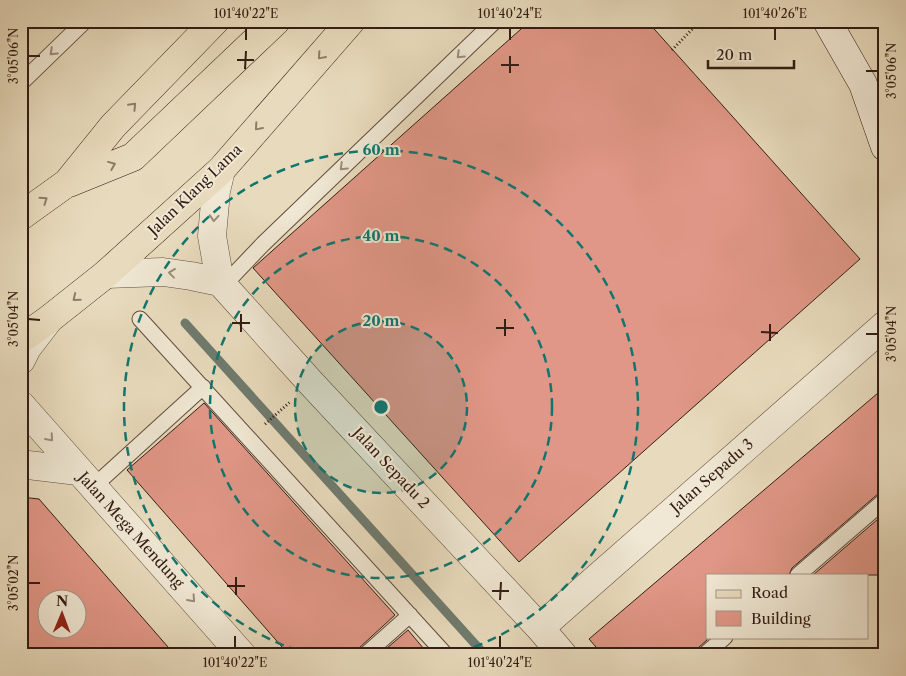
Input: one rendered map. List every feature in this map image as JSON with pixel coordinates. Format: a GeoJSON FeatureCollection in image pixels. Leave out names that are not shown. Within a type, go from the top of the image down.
{"type":"FeatureCollection","features":[{"type":"Feature","properties":{"kind":"main road"},"geometry":{"type":"LineString","coordinates":[[67,183],[113,126],[215,21]]}},
{"type":"Feature","properties":{"kind":"main road"},"geometry":{"type":"LineString","coordinates":[[21,216],[67,183],[133,157],[276,21]]}},
{"type":"Feature","properties":{"kind":"main road","name":"Jalan Klang Lama"},"geometry":{"type":"LineString","coordinates":[[21,339],[106,274],[221,170],[351,21]]}},
{"type":"Feature","properties":{"kind":"street"},"geometry":{"type":"LineString","coordinates":[[827,21],[863,84],[885,147]]}},
{"type":"Feature","properties":{"kind":"street"},"geometry":{"type":"LineString","coordinates":[[106,274],[163,272],[191,276],[221,284],[212,236],[216,191],[221,170]]}},
{"type":"Feature","properties":{"kind":"street","name":"Jalan Sepadu 2"},"geometry":{"type":"LineString","coordinates":[[221,284],[563,655]]}},
{"type":"Feature","properties":{"kind":"street"},"geometry":{"type":"LineString","coordinates":[[21,360],[27,348],[48,320]]}},
{"type":"Feature","properties":{"kind":"street","name":"Jalan Sepadu 3"},"geometry":{"type":"LineString","coordinates":[[540,628],[885,324]]}},
{"type":"Feature","properties":{"kind":"street","name":"Jalan Mega Mendung"},"geometry":{"type":"LineString","coordinates":[[21,405],[242,655]]}},
{"type":"Feature","properties":{"kind":"street"},"geometry":{"type":"LineString","coordinates":[[21,466],[28,464],[86,479]]}},
{"type":"Feature","properties":{"kind":"lane"},"geometry":{"type":"LineString","coordinates":[[21,83],[85,21]]}},
{"type":"Feature","properties":{"kind":"lane"},"geometry":{"type":"LineString","coordinates":[[221,284],[495,21]]}},
{"type":"Feature","properties":{"kind":"lane"},"geometry":{"type":"LineString","coordinates":[[140,319],[446,655]]}},
{"type":"Feature","properties":{"kind":"lane"},"geometry":{"type":"LineString","coordinates":[[86,479],[203,387]]}},
{"type":"Feature","properties":{"kind":"lane"},"geometry":{"type":"LineString","coordinates":[[799,574],[885,500]]}},
{"type":"Feature","properties":{"kind":"lane"},"geometry":{"type":"LineString","coordinates":[[365,655],[410,615]]}},
{"type":"Feature","properties":{"kind":"lane"},"geometry":{"type":"LineString","coordinates":[[704,655],[724,638]]}},
{"type":"Feature","properties":{"kind":"path"},"geometry":{"type":"LineString","coordinates":[[672,50],[700,21]]}},
{"type":"Feature","properties":{"kind":"path"},"geometry":{"type":"LineString","coordinates":[[262,427],[282,409]]}},
{"type":"Feature","properties":{"kind":"building"},"geometry":{"type":"Polygon","coordinates":[[[530,21],[647,21],[860,259],[519,562],[253,268],[530,21]]]}},
{"type":"Feature","properties":{"kind":"building"},"geometry":{"type":"Polygon","coordinates":[[[885,387],[885,491],[879,493],[792,568],[789,574],[706,574],[707,640],[698,648],[695,655],[603,655],[589,639],[885,387]]]}},
{"type":"Feature","properties":{"kind":"building"},"geometry":{"type":"Polygon","coordinates":[[[204,403],[395,615],[359,648],[356,655],[289,655],[127,470],[204,403]]]}},
{"type":"Feature","properties":{"kind":"building"},"geometry":{"type":"Polygon","coordinates":[[[21,497],[39,499],[175,655],[21,655],[21,497]]]}},
{"type":"Feature","properties":{"kind":"building"},"geometry":{"type":"Polygon","coordinates":[[[885,513],[885,575],[814,574],[885,513]]]}},
{"type":"Feature","properties":{"kind":"building"},"geometry":{"type":"Polygon","coordinates":[[[408,630],[429,655],[379,655],[408,630]]]}},
{"type":"Feature","properties":{"kind":"waterway"},"geometry":{"type":"LineString","coordinates":[[185,323],[485,655]]}}]}
